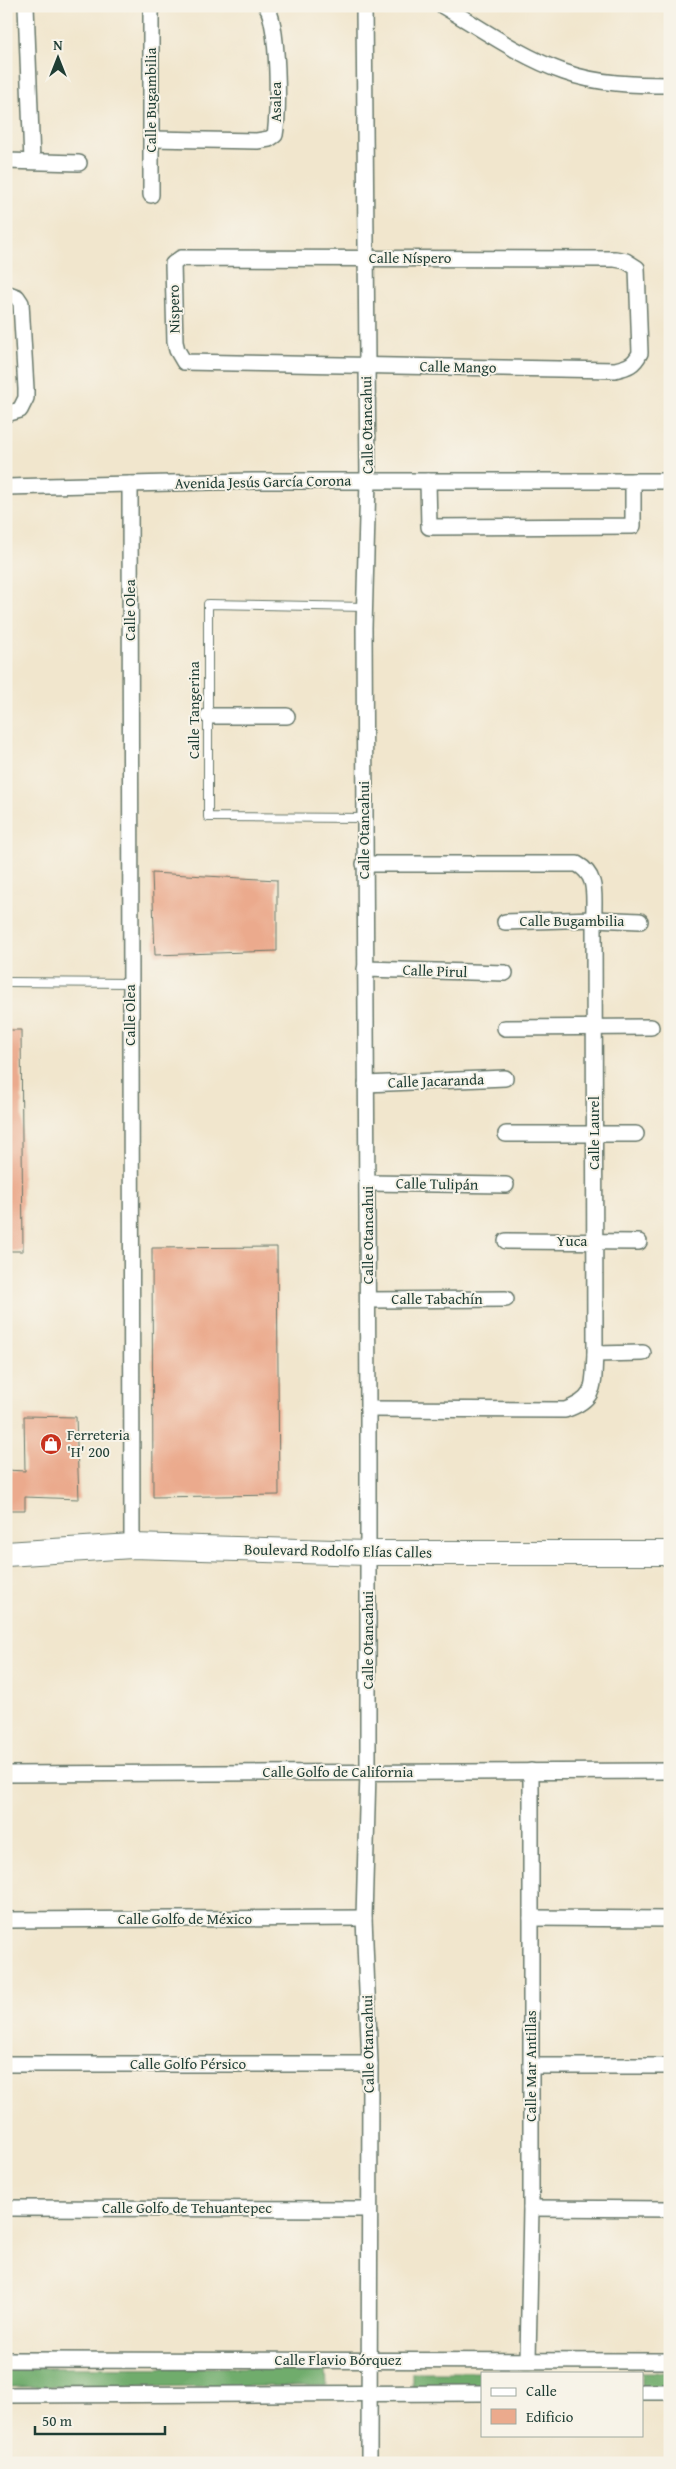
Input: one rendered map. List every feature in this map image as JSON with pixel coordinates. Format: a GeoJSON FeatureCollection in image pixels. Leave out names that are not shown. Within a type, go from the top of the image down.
{"type":"FeatureCollection","features":[{"type":"Feature","properties":{"kind":"main road","name":"Boulevard Rodolfo Elías Calles"},"geometry":{"type":"LineString","coordinates":[[6,1554],[132,1546],[368,1553],[670,1553]]}},
{"type":"Feature","properties":{"kind":"street"},"geometry":{"type":"LineString","coordinates":[[26,6],[32,161]]}},
{"type":"Feature","properties":{"kind":"street","name":"Calle Bugambilia"},"geometry":{"type":"LineString","coordinates":[[151,6],[151,195]]}},
{"type":"Feature","properties":{"kind":"street","name":"Asalea"},"geometry":{"type":"LineString","coordinates":[[152,139],[257,141],[268,139],[275,135],[277,117],[275,38],[271,13],[266,6]]}},
{"type":"Feature","properties":{"kind":"street","name":"Calle Otancahui"},"geometry":{"type":"LineString","coordinates":[[364,6],[368,480],[364,818],[368,1182],[368,1772],[364,1918],[370,2064],[368,2463]]}},
{"type":"Feature","properties":{"kind":"street"},"geometry":{"type":"LineString","coordinates":[[443,6],[540,62],[565,73],[592,80],[642,85],[670,84]]}},
{"type":"Feature","properties":{"kind":"street"},"geometry":{"type":"LineString","coordinates":[[6,161],[79,163]]}},
{"type":"Feature","properties":{"kind":"street","name":"Calle Níspero"},"geometry":{"type":"LineString","coordinates":[[181,258],[615,259],[626,261],[638,268]]}},
{"type":"Feature","properties":{"kind":"street","name":"Nispero"},"geometry":{"type":"LineString","coordinates":[[181,258],[173,264],[174,322],[177,350],[184,362]]}},
{"type":"Feature","properties":{"kind":"street","name":"Calle Mango"},"geometry":{"type":"LineString","coordinates":[[184,362],[615,370],[628,367],[636,360],[640,353],[638,268]]}},
{"type":"Feature","properties":{"kind":"street"},"geometry":{"type":"LineString","coordinates":[[6,414],[20,410],[26,398],[23,313],[13,296]]}},
{"type":"Feature","properties":{"kind":"street","name":"Avenida Jesús García Corona"},"geometry":{"type":"LineString","coordinates":[[6,487],[368,480],[670,481]]}},
{"type":"Feature","properties":{"kind":"street"},"geometry":{"type":"LineString","coordinates":[[428,481],[429,527],[633,526],[633,481]]}},
{"type":"Feature","properties":{"kind":"street","name":"Calle Olea"},"geometry":{"type":"LineString","coordinates":[[130,484],[132,1546]]}},
{"type":"Feature","properties":{"kind":"street"},"geometry":{"type":"LineString","coordinates":[[208,716],[287,716]]}},
{"type":"Feature","properties":{"kind":"street","name":"Calle Laurel"},"geometry":{"type":"LineString","coordinates":[[364,864],[577,864],[587,870],[592,879],[594,919],[595,1133],[593,1241],[595,1354],[592,1388],[588,1398],[581,1405],[565,1410],[368,1409]]}},
{"type":"Feature","properties":{"kind":"street","name":"Calle Bugambilia"},"geometry":{"type":"LineString","coordinates":[[505,922],[594,919],[640,921]]}},
{"type":"Feature","properties":{"kind":"street","name":"Calle Pirul"},"geometry":{"type":"LineString","coordinates":[[365,969],[505,973]]}},
{"type":"Feature","properties":{"kind":"street"},"geometry":{"type":"LineString","coordinates":[[505,1028],[651,1027]]}},
{"type":"Feature","properties":{"kind":"street","name":"Calle Jacaranda"},"geometry":{"type":"LineString","coordinates":[[366,1084],[505,1078]]}},
{"type":"Feature","properties":{"kind":"street"},"geometry":{"type":"LineString","coordinates":[[506,1134],[636,1134]]}},
{"type":"Feature","properties":{"kind":"street","name":"Calle Tulipán"},"geometry":{"type":"LineString","coordinates":[[368,1182],[506,1185]]}},
{"type":"Feature","properties":{"kind":"street","name":"Yuca"},"geometry":{"type":"LineString","coordinates":[[506,1241],[639,1242]]}},
{"type":"Feature","properties":{"kind":"street","name":"Calle Tabachín"},"geometry":{"type":"LineString","coordinates":[[368,1300],[506,1299]]}},
{"type":"Feature","properties":{"kind":"street"},"geometry":{"type":"LineString","coordinates":[[595,1354],[643,1353]]}},
{"type":"Feature","properties":{"kind":"street","name":"Calle Mar Antillas"},"geometry":{"type":"LineString","coordinates":[[528,2360],[531,2208],[531,1771]]}},
{"type":"Feature","properties":{"kind":"street","name":"Calle Golfo de California"},"geometry":{"type":"LineString","coordinates":[[6,1774],[670,1771]]}},
{"type":"Feature","properties":{"kind":"street","name":"Calle Golfo de México"},"geometry":{"type":"LineString","coordinates":[[6,1920],[364,1918]]}},
{"type":"Feature","properties":{"kind":"street"},"geometry":{"type":"LineString","coordinates":[[531,1918],[670,1919]]}},
{"type":"Feature","properties":{"kind":"street","name":"Calle Golfo Pérsico"},"geometry":{"type":"LineString","coordinates":[[6,2064],[370,2064]]}},
{"type":"Feature","properties":{"kind":"street"},"geometry":{"type":"LineString","coordinates":[[531,2066],[670,2066]]}},
{"type":"Feature","properties":{"kind":"street","name":"Calle Golfo de Tehuantepec"},"geometry":{"type":"LineString","coordinates":[[6,2208],[368,2209]]}},
{"type":"Feature","properties":{"kind":"street"},"geometry":{"type":"LineString","coordinates":[[531,2208],[670,2209]]}},
{"type":"Feature","properties":{"kind":"street","name":"Calle Flavio Bórquez"},"geometry":{"type":"LineString","coordinates":[[6,2360],[670,2361]]}},
{"type":"Feature","properties":{"kind":"street"},"geometry":{"type":"LineString","coordinates":[[644,2392],[670,2392]]}},
{"type":"Feature","properties":{"kind":"street"},"geometry":{"type":"LineString","coordinates":[[6,2395],[481,2393]]}},
{"type":"Feature","properties":{"kind":"lane","name":"Calle Tangerina"},"geometry":{"type":"LineString","coordinates":[[364,818],[208,817],[208,604],[365,607]]}},
{"type":"Feature","properties":{"kind":"lane"},"geometry":{"type":"LineString","coordinates":[[6,982],[130,983]]}},
{"type":"Feature","properties":{"kind":"green space"},"geometry":{"type":"Polygon","coordinates":[[[326,2367],[327,2386],[6,2387],[6,2368],[326,2367]]]}},
{"type":"Feature","properties":{"kind":"green space"},"geometry":{"type":"Polygon","coordinates":[[[412,2372],[481,2372],[481,2387],[412,2388],[412,2372]]]}},
{"type":"Feature","properties":{"kind":"green space"},"geometry":{"type":"Polygon","coordinates":[[[644,2372],[670,2372],[670,2387],[644,2387],[644,2372]]]}},
{"type":"Feature","properties":{"kind":"building"},"geometry":{"type":"Polygon","coordinates":[[[152,873],[277,880],[277,951],[155,955],[152,873]]]}},
{"type":"Feature","properties":{"kind":"building"},"geometry":{"type":"Polygon","coordinates":[[[6,1030],[21,1030],[23,1251],[6,1251],[6,1030]]]}},
{"type":"Feature","properties":{"kind":"building"},"geometry":{"type":"Polygon","coordinates":[[[277,1247],[279,1495],[153,1497],[152,1248],[277,1247]]]}},
{"type":"Feature","properties":{"kind":"building","name":"Ferreteria 'H' 200"},"geometry":{"type":"Polygon","coordinates":[[[24,1416],[76,1417],[79,1499],[25,1497],[25,1510],[6,1510],[6,1470],[25,1471],[24,1416]]]}},
{"type":"Feature","properties":{"kind":"place","name":"Ferreteria 'H' 200"},"geometry":{"type":"Point","coordinates":[51,1444]}}]}
